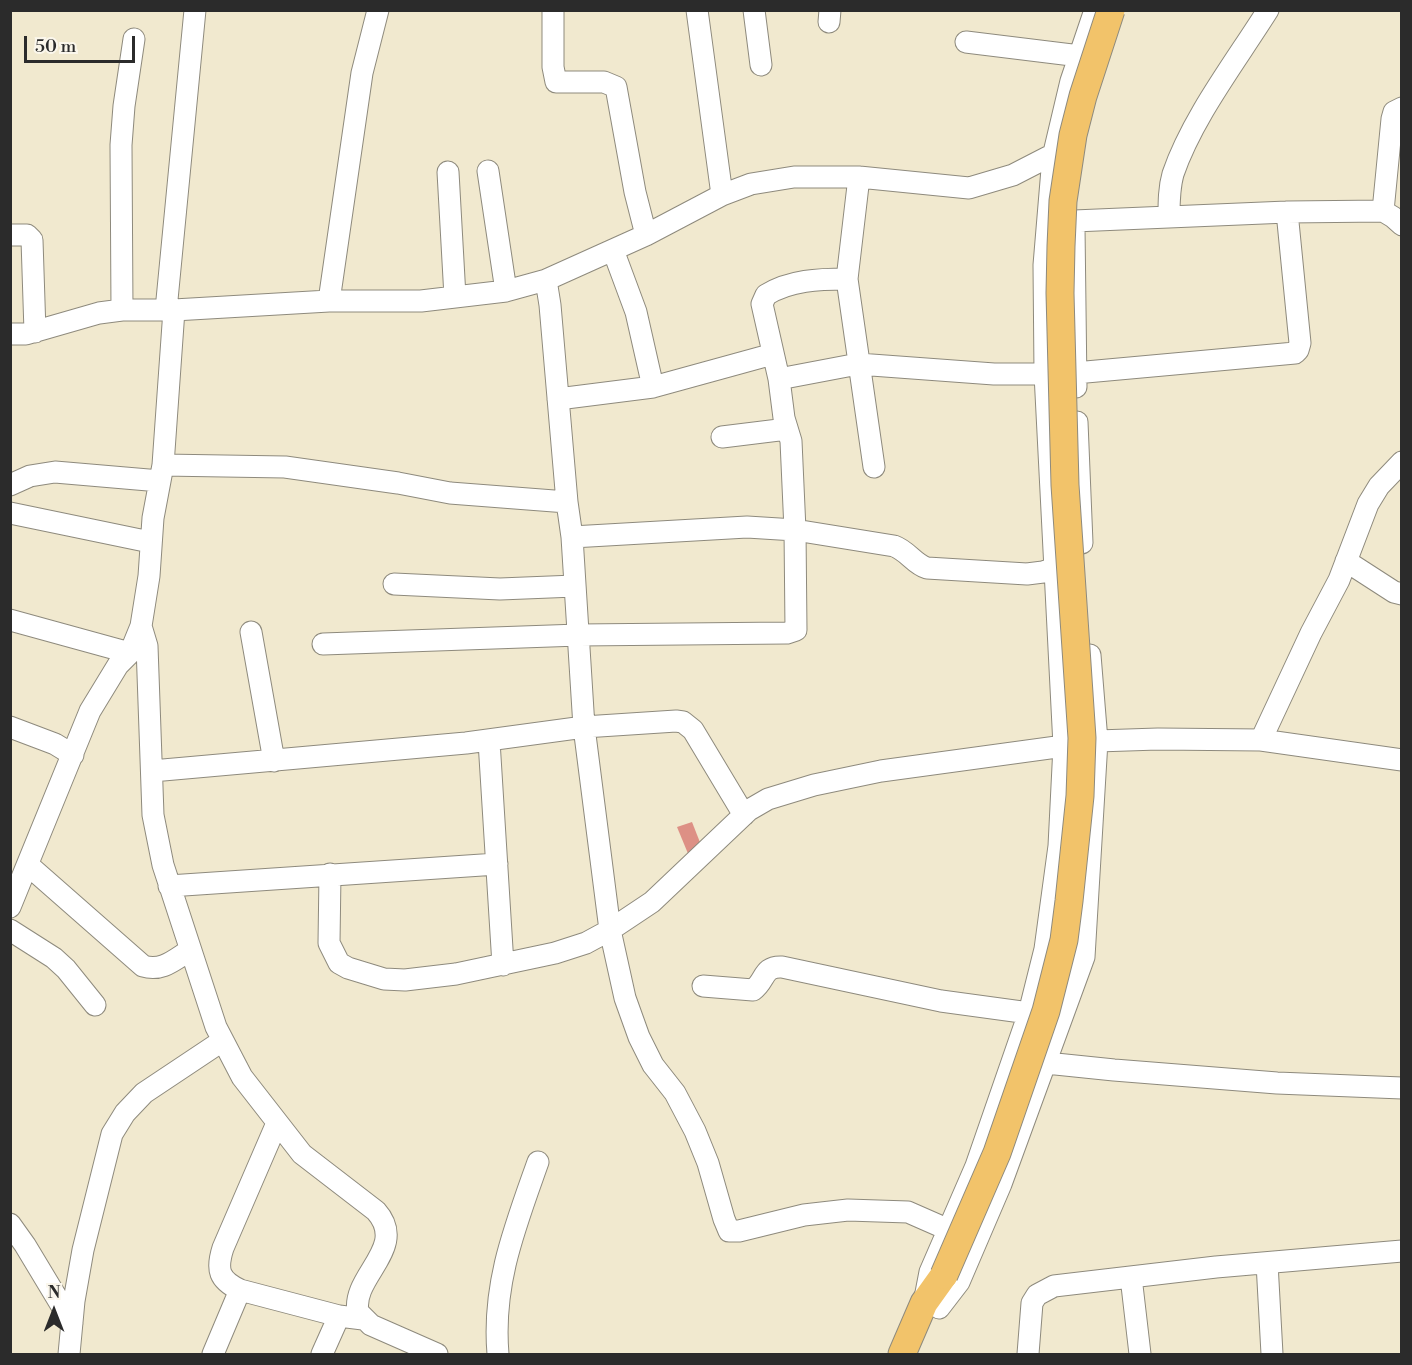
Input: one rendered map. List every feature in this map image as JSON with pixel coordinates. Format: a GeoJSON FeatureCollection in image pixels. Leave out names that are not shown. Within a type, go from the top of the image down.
{"type":"FeatureCollection","features":[{"type":"Feature","properties":{"kind":"main road"},"geometry":{"type":"LineString","coordinates":[[902,1354],[931,1306],[997,1153],[1046,1011],[1060,958],[1070,901],[1080,796],[1082,738],[1065,485],[1060,293],[1063,201],[1073,135],[1111,10]]}},
{"type":"Feature","properties":{"kind":"main road"},"geometry":{"type":"LineString","coordinates":[[919,1354],[931,1306]]}},
{"type":"Feature","properties":{"kind":"street"},"geometry":{"type":"LineString","coordinates":[[10,907],[98,696],[118,665],[130,653],[141,626],[149,576],[150,542],[162,473],[170,310],[195,10]]}},
{"type":"Feature","properties":{"kind":"street"},"geometry":{"type":"LineString","coordinates":[[329,301],[362,74],[378,10]]}},
{"type":"Feature","properties":{"kind":"street"},"geometry":{"type":"LineString","coordinates":[[553,10],[553,67],[556,82],[604,82],[616,87],[635,192],[646,235]]}},
{"type":"Feature","properties":{"kind":"street"},"geometry":{"type":"LineString","coordinates":[[697,10],[722,195]]}},
{"type":"Feature","properties":{"kind":"street"},"geometry":{"type":"LineString","coordinates":[[754,10],[761,64]]}},
{"type":"Feature","properties":{"kind":"street"},"geometry":{"type":"LineString","coordinates":[[931,1306],[930,1272],[976,1166],[1029,1013],[1045,950],[1059,846],[1064,746],[1045,374],[1044,265],[1053,157],[1063,111],[1095,10]]}},
{"type":"Feature","properties":{"kind":"street"},"geometry":{"type":"LineString","coordinates":[[931,1306],[959,1282],[1001,1184],[1084,957],[1097,741],[1084,586],[1075,373],[1074,221],[1080,161],[1104,64],[1123,10]]}},
{"type":"Feature","properties":{"kind":"street"},"geometry":{"type":"LineString","coordinates":[[1169,216],[1169,194],[1173,176],[1193,128],[1268,10]]}},
{"type":"Feature","properties":{"kind":"street"},"geometry":{"type":"LineString","coordinates":[[122,310],[121,145],[134,39]]}},
{"type":"Feature","properties":{"kind":"street"},"geometry":{"type":"LineString","coordinates":[[966,42],[1080,56],[1104,64]]}},
{"type":"Feature","properties":{"kind":"street"},"geometry":{"type":"LineString","coordinates":[[1383,211],[1392,119],[1394,112],[1401,108]]}},
{"type":"Feature","properties":{"kind":"street"},"geometry":{"type":"LineString","coordinates":[[10,334],[34,332],[99,312],[122,310],[170,310],[329,301],[421,301],[506,291],[546,280],[646,235],[722,195],[751,184],[794,177],[859,177],[969,188],[1013,175],[1048,157],[1080,161]]}},
{"type":"Feature","properties":{"kind":"street"},"geometry":{"type":"LineString","coordinates":[[448,171],[455,297]]}},
{"type":"Feature","properties":{"kind":"street"},"geometry":{"type":"LineString","coordinates":[[488,171],[506,291]]}},
{"type":"Feature","properties":{"kind":"street"},"geometry":{"type":"LineString","coordinates":[[859,177],[847,279],[874,467]]}},
{"type":"Feature","properties":{"kind":"street"},"geometry":{"type":"LineString","coordinates":[[1074,221],[1287,212],[1383,211],[1401,225]]}},
{"type":"Feature","properties":{"kind":"street"},"geometry":{"type":"LineString","coordinates":[[1075,373],[1295,353],[1300,343],[1287,212]]}},
{"type":"Feature","properties":{"kind":"street"},"geometry":{"type":"LineString","coordinates":[[10,235],[27,235],[32,240],[34,332]]}},
{"type":"Feature","properties":{"kind":"street"},"geometry":{"type":"LineString","coordinates":[[613,250],[636,312],[653,387]]}},
{"type":"Feature","properties":{"kind":"street"},"geometry":{"type":"LineString","coordinates":[[323,644],[579,635],[793,632],[797,626],[793,462],[779,379],[762,309],[763,299],[773,290],[800,282],[847,279]]}},
{"type":"Feature","properties":{"kind":"street"},"geometry":{"type":"LineString","coordinates":[[546,280],[572,537],[584,728],[610,930],[625,998],[639,1037],[653,1065],[675,1093],[695,1131],[708,1163],[729,1231],[739,1231],[804,1215],[848,1209],[908,1212],[949,1230]]}},
{"type":"Feature","properties":{"kind":"street"},"geometry":{"type":"LineString","coordinates":[[558,399],[653,387],[773,354]]}},
{"type":"Feature","properties":{"kind":"street"},"geometry":{"type":"LineString","coordinates":[[779,379],[858,364],[994,374],[1045,374]]}},
{"type":"Feature","properties":{"kind":"street"},"geometry":{"type":"LineString","coordinates":[[722,437],[787,429]]}},
{"type":"Feature","properties":{"kind":"street"},"geometry":{"type":"LineString","coordinates":[[1261,740],[1311,633],[1339,580],[1368,504],[1379,486],[1401,462]]}},
{"type":"Feature","properties":{"kind":"street"},"geometry":{"type":"LineString","coordinates":[[10,485],[30,476],[56,472],[162,473],[285,467],[450,493],[567,502]]}},
{"type":"Feature","properties":{"kind":"street"},"geometry":{"type":"LineString","coordinates":[[10,513],[150,542]]}},
{"type":"Feature","properties":{"kind":"street"},"geometry":{"type":"LineString","coordinates":[[572,537],[717,528],[795,530],[894,546],[906,551],[918,564],[927,568],[1027,574],[1055,568]]}},
{"type":"Feature","properties":{"kind":"street"},"geometry":{"type":"LineString","coordinates":[[1346,561],[1394,592],[1401,594]]}},
{"type":"Feature","properties":{"kind":"street"},"geometry":{"type":"LineString","coordinates":[[394,584],[500,589],[575,586]]}},
{"type":"Feature","properties":{"kind":"street"},"geometry":{"type":"LineString","coordinates":[[10,620],[130,653]]}},
{"type":"Feature","properties":{"kind":"street"},"geometry":{"type":"LineString","coordinates":[[141,626],[147,646],[153,815],[157,841],[190,950],[222,1041],[242,1077],[302,1154],[376,1211],[382,1219],[386,1232],[385,1243],[362,1290],[357,1304],[358,1312],[371,1325],[437,1354]]}},
{"type":"Feature","properties":{"kind":"street"},"geometry":{"type":"LineString","coordinates":[[251,632],[274,761]]}},
{"type":"Feature","properties":{"kind":"street"},"geometry":{"type":"LineString","coordinates":[[152,771],[489,741],[666,720],[683,723],[693,730],[744,815]]}},
{"type":"Feature","properties":{"kind":"street"},"geometry":{"type":"LineString","coordinates":[[10,727],[55,744],[73,755]]}},
{"type":"Feature","properties":{"kind":"street"},"geometry":{"type":"LineString","coordinates":[[1097,741],[1261,740],[1401,760]]}},
{"type":"Feature","properties":{"kind":"street"},"geometry":{"type":"LineString","coordinates":[[489,741],[502,964]]}},
{"type":"Feature","properties":{"kind":"street"},"geometry":{"type":"LineString","coordinates":[[330,874],[328,943],[339,963],[384,979],[405,980],[456,974],[570,948],[610,930],[652,902],[744,815],[768,799],[825,783],[930,763],[1064,746]]}},
{"type":"Feature","properties":{"kind":"street"},"geometry":{"type":"LineString","coordinates":[[170,886],[497,864]]}},
{"type":"Feature","properties":{"kind":"street"},"geometry":{"type":"LineString","coordinates":[[28,865],[143,966],[152,969],[163,967],[190,950]]}},
{"type":"Feature","properties":{"kind":"street"},"geometry":{"type":"LineString","coordinates":[[1048,928],[1086,932]]}},
{"type":"Feature","properties":{"kind":"street"},"geometry":{"type":"LineString","coordinates":[[10,930],[60,963],[95,1005]]}},
{"type":"Feature","properties":{"kind":"street"},"geometry":{"type":"LineString","coordinates":[[703,987],[753,990],[770,968],[782,967],[941,1001],[1029,1013]]}},
{"type":"Feature","properties":{"kind":"street"},"geometry":{"type":"LineString","coordinates":[[69,1354],[83,1250],[112,1134],[125,1113],[144,1093],[222,1041]]}},
{"type":"Feature","properties":{"kind":"street"},"geometry":{"type":"LineString","coordinates":[[1046,1063],[1265,1083],[1401,1088]]}},
{"type":"Feature","properties":{"kind":"street"},"geometry":{"type":"LineString","coordinates":[[277,1123],[219,1262],[221,1273],[227,1284],[240,1290],[339,1316],[363,1319]]}},
{"type":"Feature","properties":{"kind":"street"},"geometry":{"type":"LineString","coordinates":[[498,1354],[496,1323],[506,1254],[538,1162]]}},
{"type":"Feature","properties":{"kind":"street"},"geometry":{"type":"LineString","coordinates":[[10,1224],[26,1245],[72,1323]]}},
{"type":"Feature","properties":{"kind":"street"},"geometry":{"type":"LineString","coordinates":[[1028,1354],[1032,1303],[1036,1295],[1054,1286],[1401,1251]]}},
{"type":"Feature","properties":{"kind":"street"},"geometry":{"type":"LineString","coordinates":[[1267,1263],[1272,1354]]}},
{"type":"Feature","properties":{"kind":"street"},"geometry":{"type":"LineString","coordinates":[[1131,1277],[1140,1354]]}},
{"type":"Feature","properties":{"kind":"street"},"geometry":{"type":"LineString","coordinates":[[213,1354],[240,1290]]}},
{"type":"Feature","properties":{"kind":"street"},"geometry":{"type":"LineString","coordinates":[[322,1354],[339,1316]]}},
{"type":"Feature","properties":{"kind":"building"},"geometry":{"type":"Polygon","coordinates":[[[692,822],[703,850],[689,856],[677,827],[692,822]]]}}]}
